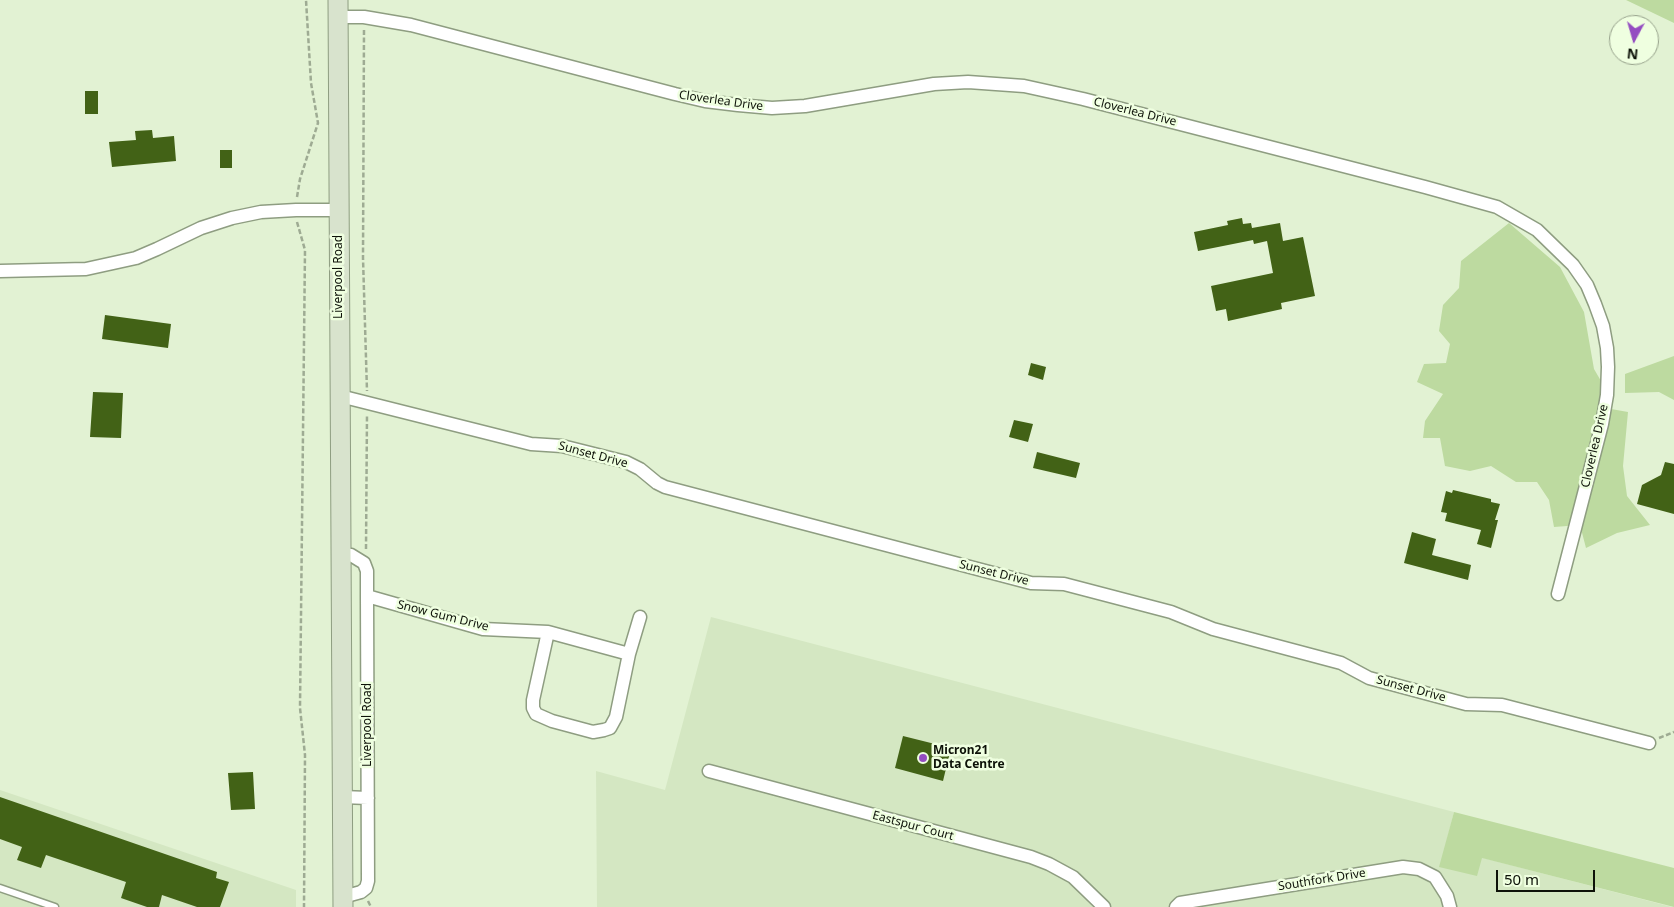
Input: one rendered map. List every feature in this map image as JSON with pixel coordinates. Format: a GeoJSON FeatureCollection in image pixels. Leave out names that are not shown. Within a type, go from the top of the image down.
{"type":"FeatureCollection","features":[{"type":"Feature","properties":{"kind":"main road","name":"Liverpool Road"},"geometry":{"type":"LineString","coordinates":[[339,8],[343,902]]}},
{"type":"Feature","properties":{"kind":"street","name":"Cloverlea Drive"},"geometry":{"type":"LineString","coordinates":[[339,8],[364,17],[411,25],[675,94],[738,105],[772,108],[805,106],[943,83],[968,82],[1024,86],[1083,99],[1497,207],[1537,230],[1573,265],[1587,285],[1595,304],[1603,326],[1607,348],[1607,395],[1602,424],[1558,594]]}},
{"type":"Feature","properties":{"kind":"street"},"geometry":{"type":"LineString","coordinates":[[0,271],[62,271],[114,264],[136,258],[201,228],[232,218],[261,212],[339,210]]}},
{"type":"Feature","properties":{"kind":"street","name":"Sunset Drive"},"geometry":{"type":"LineString","coordinates":[[340,396],[532,444],[562,446],[626,462],[640,469],[657,484],[666,488],[1031,583],[1064,584],[1172,612],[1213,629],[1341,663],[1369,678],[1448,699],[1471,704],[1502,705],[1649,743]]}},
{"type":"Feature","properties":{"kind":"street"},"geometry":{"type":"LineString","coordinates":[[340,554],[352,556],[364,563]]}},
{"type":"Feature","properties":{"kind":"street","name":"Liverpool Road"},"geometry":{"type":"LineString","coordinates":[[343,902],[366,888],[368,881],[368,596],[367,571],[364,563]]}},
{"type":"Feature","properties":{"kind":"street","name":"Snow Gum Drive"},"geometry":{"type":"LineString","coordinates":[[368,596],[482,628],[548,632],[630,654]]}},
{"type":"Feature","properties":{"kind":"street"},"geometry":{"type":"LineString","coordinates":[[548,632],[532,700],[533,708],[536,714],[543,718],[592,732],[610,728],[616,717],[640,617]]}},
{"type":"Feature","properties":{"kind":"street","name":"Eastspur Court"},"geometry":{"type":"LineString","coordinates":[[709,771],[1031,857],[1073,877],[1104,907]]}},
{"type":"Feature","properties":{"kind":"street"},"geometry":{"type":"LineString","coordinates":[[342,797],[368,798]]}},
{"type":"Feature","properties":{"kind":"street","name":"Southfork Drive"},"geometry":{"type":"LineString","coordinates":[[1176,907],[1190,902],[1403,867],[1419,869],[1435,877],[1447,896],[1450,907]]}},
{"type":"Feature","properties":{"kind":"lane"},"geometry":{"type":"LineString","coordinates":[[0,888],[55,907]]}},
{"type":"Feature","properties":{"kind":"path"},"geometry":{"type":"LineString","coordinates":[[304,907],[305,755],[300,708],[305,250],[298,227],[296,210],[300,179],[318,123],[310,83],[306,0]]}},
{"type":"Feature","properties":{"kind":"path"},"geometry":{"type":"LineString","coordinates":[[364,17],[364,258],[367,402],[366,554],[364,563]]}},
{"type":"Feature","properties":{"kind":"shaded area"},"geometry":{"type":"Polygon","coordinates":[[[1626,0],[1674,0],[1674,23],[1626,0]]]}},
{"type":"Feature","properties":{"kind":"shaded area"},"geometry":{"type":"Polygon","coordinates":[[[1509,223],[1560,267],[1584,312],[1594,369],[1601,381],[1600,407],[1628,412],[1623,466],[1627,496],[1650,525],[1617,533],[1586,548],[1580,525],[1554,527],[1549,500],[1537,482],[1516,482],[1491,466],[1470,471],[1445,466],[1440,438],[1423,438],[1425,421],[1443,394],[1417,382],[1424,364],[1446,363],[1450,344],[1439,331],[1443,305],[1459,288],[1461,261],[1509,223]]]}},
{"type":"Feature","properties":{"kind":"shaded area"},"geometry":{"type":"Polygon","coordinates":[[[1674,356],[1674,400],[1659,392],[1625,393],[1625,374],[1674,356]]]}},
{"type":"Feature","properties":{"kind":"shaded area"},"geometry":{"type":"Polygon","coordinates":[[[711,617],[1454,812],[1445,848],[1672,907],[597,907],[596,771],[665,790],[711,617]]]}},
{"type":"Feature","properties":{"kind":"shaded area"},"geometry":{"type":"Polygon","coordinates":[[[0,790],[296,890],[296,907],[0,907],[0,790]]]}},
{"type":"Feature","properties":{"kind":"shaded area"},"geometry":{"type":"Polygon","coordinates":[[[1454,812],[1674,868],[1674,907],[1482,858],[1477,876],[1439,867],[1454,812]]]}},
{"type":"Feature","properties":{"kind":"building"},"geometry":{"type":"Polygon","coordinates":[[[85,91],[98,91],[98,114],[85,114],[85,91]]]}},
{"type":"Feature","properties":{"kind":"building"},"geometry":{"type":"Polygon","coordinates":[[[152,130],[153,138],[174,136],[176,161],[112,167],[109,142],[136,140],[135,131],[152,130]]]}},
{"type":"Feature","properties":{"kind":"building"},"geometry":{"type":"Polygon","coordinates":[[[220,150],[232,150],[232,168],[220,168],[220,150]]]}},
{"type":"Feature","properties":{"kind":"building"},"geometry":{"type":"Polygon","coordinates":[[[1242,218],[1243,224],[1251,223],[1252,228],[1280,223],[1283,241],[1303,237],[1315,296],[1281,303],[1282,309],[1228,321],[1226,309],[1216,311],[1211,286],[1273,273],[1267,241],[1254,244],[1253,240],[1198,251],[1194,232],[1228,225],[1227,221],[1242,218]]]}},
{"type":"Feature","properties":{"kind":"building"},"geometry":{"type":"Polygon","coordinates":[[[105,315],[171,324],[168,348],[102,339],[105,315]]]}},
{"type":"Feature","properties":{"kind":"building"},"geometry":{"type":"Polygon","coordinates":[[[1031,363],[1046,367],[1043,380],[1028,375],[1031,363]]]}},
{"type":"Feature","properties":{"kind":"building"},"geometry":{"type":"Polygon","coordinates":[[[93,392],[123,393],[121,438],[90,437],[93,392]]]}},
{"type":"Feature","properties":{"kind":"building"},"geometry":{"type":"Polygon","coordinates":[[[1014,420],[1033,424],[1028,442],[1009,437],[1014,420]]]}},
{"type":"Feature","properties":{"kind":"building"},"geometry":{"type":"Polygon","coordinates":[[[1037,452],[1080,463],[1076,478],[1033,468],[1037,452]]]}},
{"type":"Feature","properties":{"kind":"building"},"geometry":{"type":"Polygon","coordinates":[[[1665,462],[1674,464],[1674,514],[1637,504],[1642,485],[1661,475],[1665,462]]]}},
{"type":"Feature","properties":{"kind":"building"},"geometry":{"type":"Polygon","coordinates":[[[1453,490],[1491,499],[1491,502],[1500,504],[1495,520],[1498,520],[1491,548],[1477,544],[1481,530],[1445,521],[1447,513],[1441,512],[1446,491],[1452,493],[1453,490]]]}},
{"type":"Feature","properties":{"kind":"building"},"geometry":{"type":"Polygon","coordinates":[[[1412,532],[1436,539],[1432,555],[1471,565],[1468,580],[1404,563],[1412,532]]]}},
{"type":"Feature","properties":{"kind":"building","name":"Micron21 Data Centre"},"geometry":{"type":"Polygon","coordinates":[[[903,736],[951,748],[943,781],[895,768],[903,736]]]}},
{"type":"Feature","properties":{"kind":"building"},"geometry":{"type":"Polygon","coordinates":[[[253,772],[255,809],[231,810],[228,773],[253,772]]]}},
{"type":"Feature","properties":{"kind":"building"},"geometry":{"type":"Polygon","coordinates":[[[0,797],[217,872],[216,878],[229,882],[220,907],[197,907],[162,895],[159,907],[147,907],[121,898],[126,882],[46,855],[41,868],[17,860],[22,847],[0,839],[0,797]]]}},
{"type":"Feature","properties":{"kind":"place","name":"Micron21 Data Centre"},"geometry":{"type":"Point","coordinates":[923,758]}}]}
